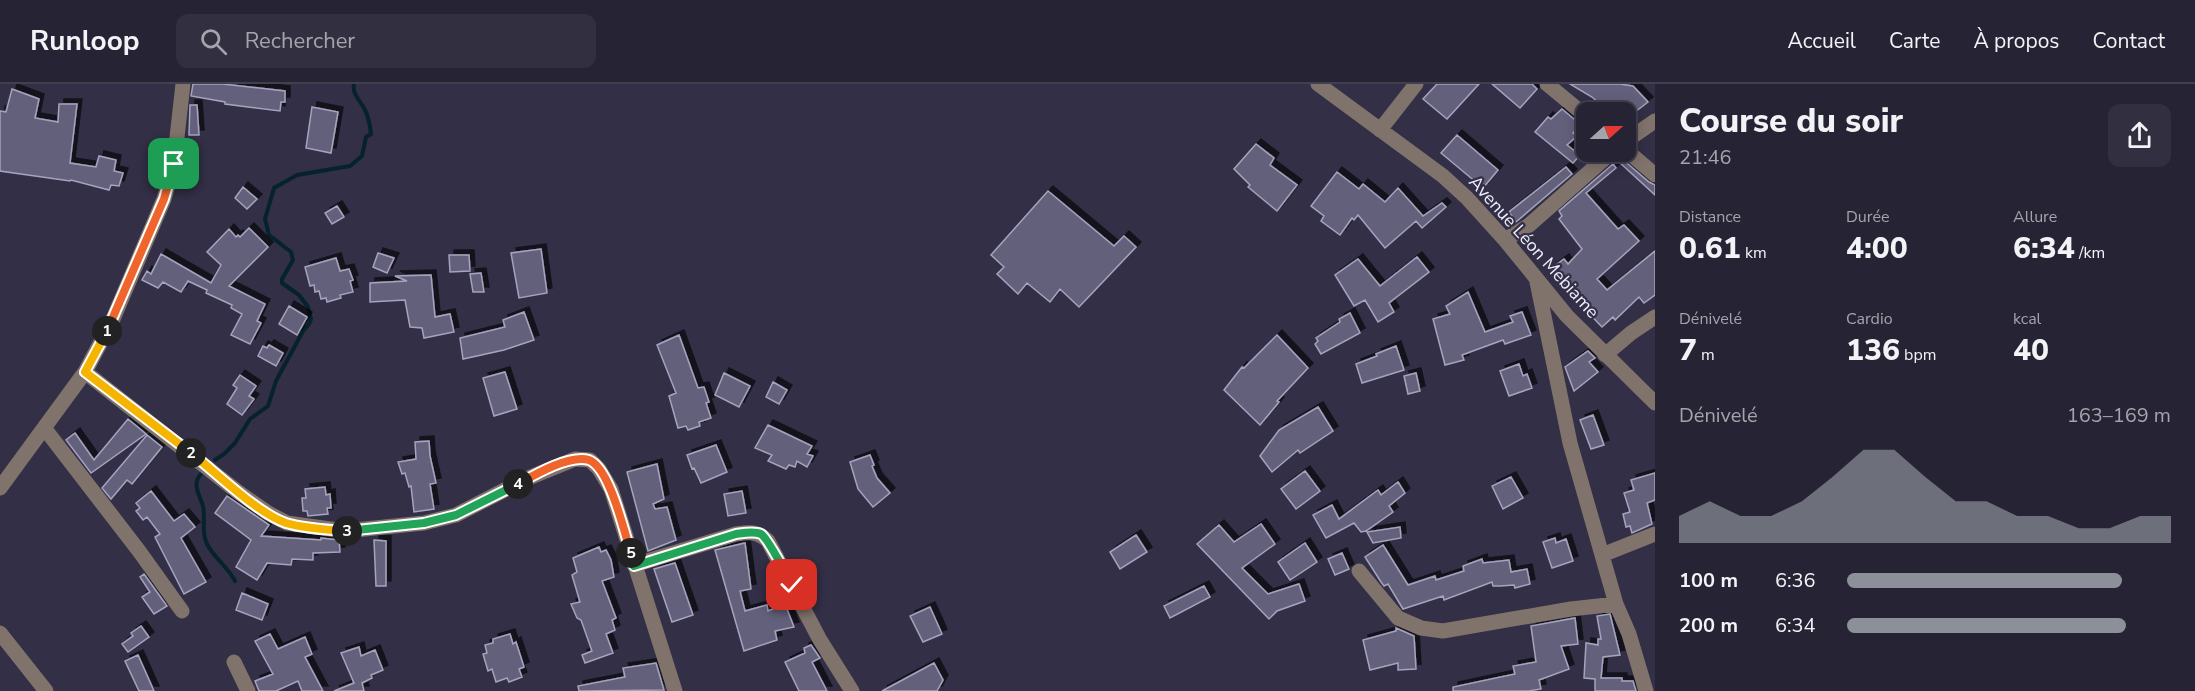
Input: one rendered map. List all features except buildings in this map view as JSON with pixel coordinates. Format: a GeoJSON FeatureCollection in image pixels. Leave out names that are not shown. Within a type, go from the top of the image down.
{"type":"FeatureCollection","features":[{"type":"Feature","properties":{"kind":"street"},"geometry":{"type":"LineString","coordinates":[[0,488],[85,372],[113,319],[164,199],[174,164],[183,84]]}},
{"type":"Feature","properties":{"kind":"street","name":"Avenue Léon Mebiame"},"geometry":{"type":"LineString","coordinates":[[1318,84],[1443,176],[1467,198],[1505,240],[1537,282],[1605,355],[1655,403]]}},
{"type":"Feature","properties":{"kind":"street"},"geometry":{"type":"LineString","coordinates":[[1380,130],[1416,84]]}},
{"type":"Feature","properties":{"kind":"street"},"geometry":{"type":"LineString","coordinates":[[1547,84],[1576,108]]}},
{"type":"Feature","properties":{"kind":"street"},"geometry":{"type":"LineString","coordinates":[[1636,134],[1655,121]]}},
{"type":"Feature","properties":{"kind":"street"},"geometry":{"type":"LineString","coordinates":[[1636,159],[1655,176]]}},
{"type":"Feature","properties":{"kind":"street"},"geometry":{"type":"LineString","coordinates":[[1505,240],[1528,226],[1601,162]]}},
{"type":"Feature","properties":{"kind":"street"},"geometry":{"type":"LineString","coordinates":[[1537,282],[1564,420],[1616,604],[1629,634],[1647,691]]}},
{"type":"Feature","properties":{"kind":"street"},"geometry":{"type":"LineString","coordinates":[[1605,355],[1655,316]]}},
{"type":"Feature","properties":{"kind":"street"},"geometry":{"type":"LineString","coordinates":[[85,372],[238,492],[286,523],[345,531],[424,523],[456,515],[553,467],[575,459],[590,460],[599,469],[611,489],[675,691]]}},
{"type":"Feature","properties":{"kind":"street"},"geometry":{"type":"LineString","coordinates":[[45,429],[182,611]]}},
{"type":"Feature","properties":{"kind":"street"},"geometry":{"type":"LineString","coordinates":[[634,566],[736,534],[752,532],[761,534],[768,541],[820,640],[852,691]]}},
{"type":"Feature","properties":{"kind":"street"},"geometry":{"type":"LineString","coordinates":[[1602,555],[1655,534]]}},
{"type":"Feature","properties":{"kind":"street"},"geometry":{"type":"LineString","coordinates":[[1359,571],[1398,618],[1420,628],[1443,631],[1571,609],[1616,604]]}},
{"type":"Feature","properties":{"kind":"street"},"geometry":{"type":"LineString","coordinates":[[0,633],[46,691]]}},
{"type":"Feature","properties":{"kind":"street"},"geometry":{"type":"LineString","coordinates":[[234,662],[248,691]]}},
{"type":"Feature","properties":{"kind":"waterway"},"geometry":{"type":"LineString","coordinates":[[215,460],[235,443],[250,419],[268,406],[276,381],[311,319],[308,307],[299,295],[282,283],[293,260],[291,252],[269,235],[265,219],[274,188],[297,175],[350,166],[362,156],[366,137],[371,134],[367,116],[356,95],[354,84]]}},
{"type":"Feature","properties":{"kind":"waterway"},"geometry":{"type":"LineString","coordinates":[[202,473],[197,484],[204,513],[205,539],[235,581]]}},
{"type":"Feature","properties":{"kind":"route"},"geometry":{"type":"LineString","coordinates":[[174,164],[164,199],[129,284],[85,372],[268,513],[286,523],[345,531],[424,523],[456,515],[553,467],[575,459],[590,460],[599,469],[611,489],[634,566],[736,534],[752,532],[761,534],[768,541],[792,585]]}}]}
